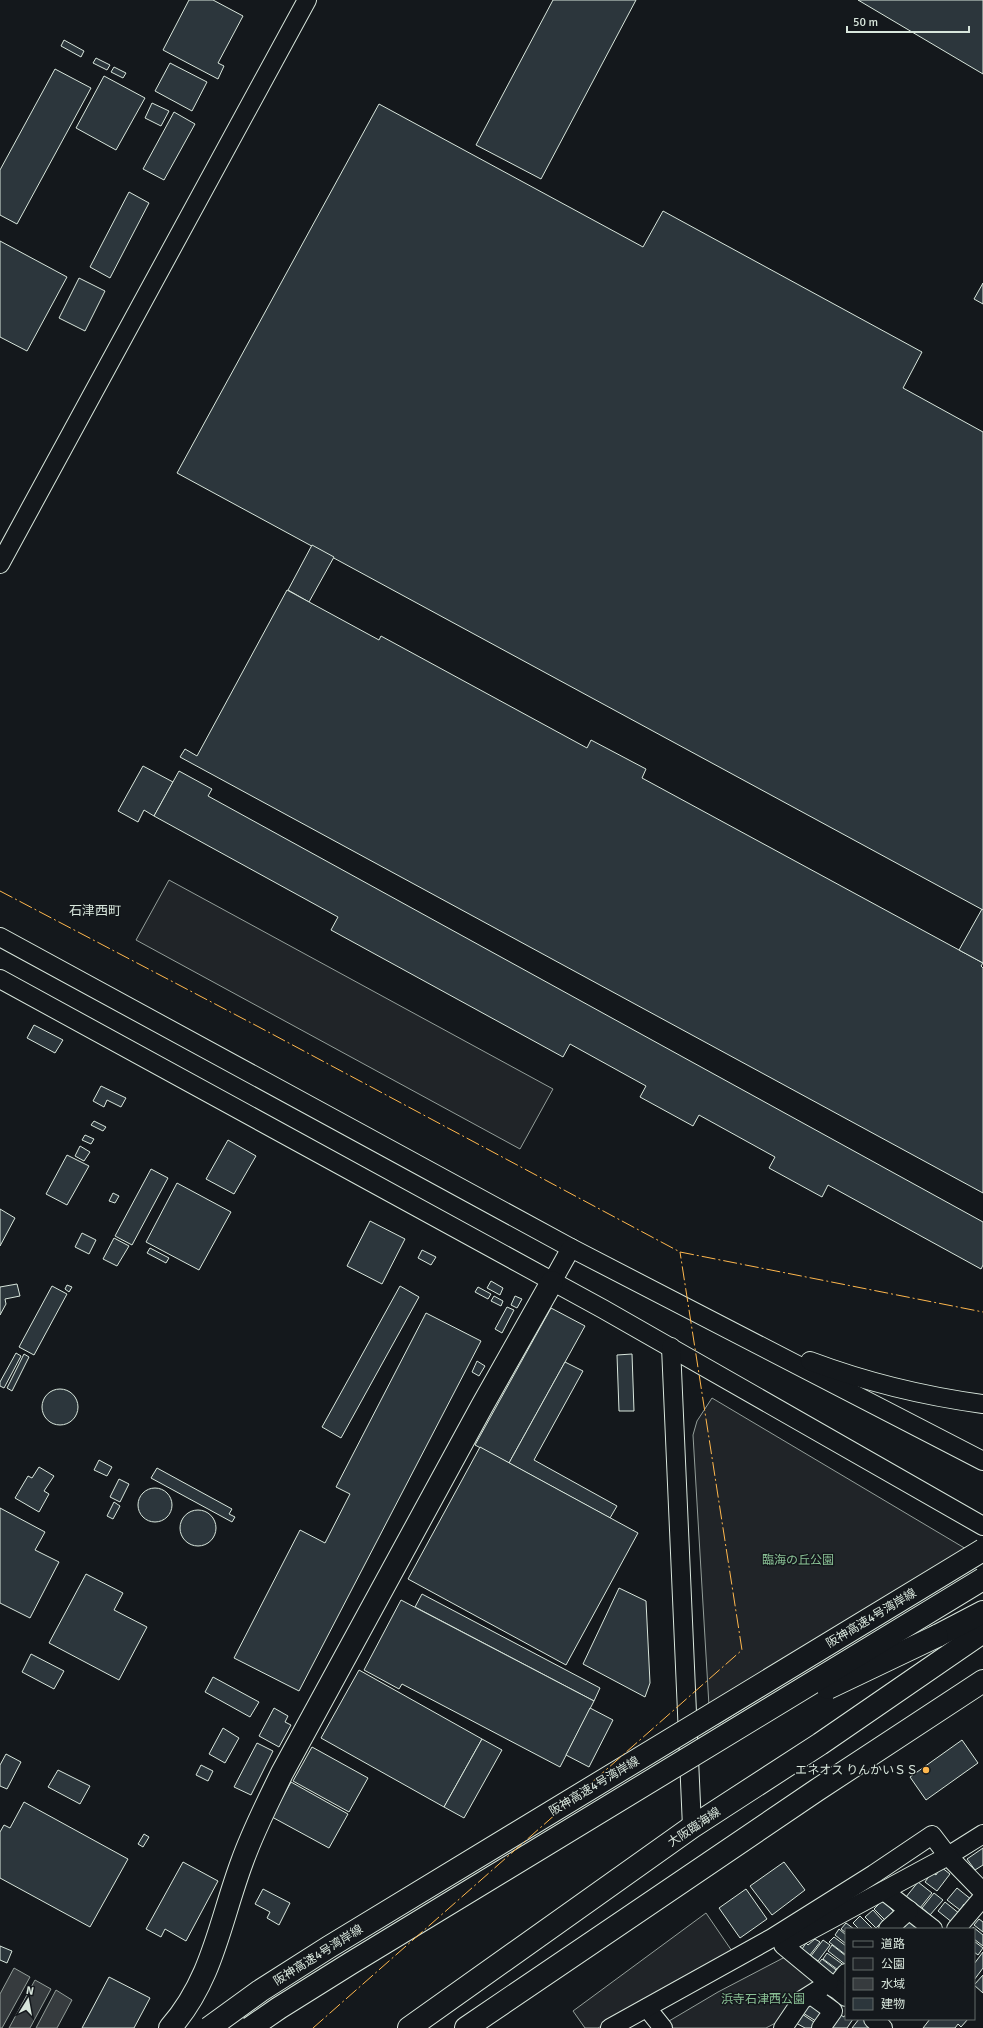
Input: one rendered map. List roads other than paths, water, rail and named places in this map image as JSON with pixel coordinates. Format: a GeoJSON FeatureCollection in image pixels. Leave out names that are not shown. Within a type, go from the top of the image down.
{"type":"FeatureCollection","features":[{"type":"Feature","properties":{"kind":"main road"},"geometry":{"type":"LineString","coordinates":[[170,2028],[194,1994],[206,1970],[225,1920],[242,1862],[269,1800],[482,1406],[552,1282]]}},
{"type":"Feature","properties":{"kind":"main road","name":"阪神高速4号湾岸線"},"geometry":{"type":"LineString","coordinates":[[209,2028],[260,1990],[329,1947],[983,1550]]}},
{"type":"Feature","properties":{"kind":"main road","name":"阪神高速4号湾岸線"},"geometry":{"type":"LineString","coordinates":[[250,2028],[285,2004],[983,1578]]}},
{"type":"Feature","properties":{"kind":"main road"},"geometry":{"type":"LineString","coordinates":[[497,1875],[535,1856],[742,1732],[823,1690],[983,1612]]}},
{"type":"Feature","properties":{"kind":"main road","name":"大阪臨海線"},"geometry":{"type":"LineString","coordinates":[[409,2028],[692,1827],[820,1744],[983,1632]]}},
{"type":"Feature","properties":{"kind":"main road"},"geometry":{"type":"LineString","coordinates":[[466,2028],[817,1790],[983,1681]]}},
{"type":"Feature","properties":{"kind":"street"},"geometry":{"type":"LineString","coordinates":[[0,564],[306,0]]}},
{"type":"Feature","properties":{"kind":"street"},"geometry":{"type":"LineString","coordinates":[[0,937],[571,1248],[983,1461]]}},
{"type":"Feature","properties":{"kind":"street"},"geometry":{"type":"LineString","coordinates":[[0,979],[671,1347],[983,1526]]}},
{"type":"Feature","properties":{"kind":"street"},"geometry":{"type":"LineString","coordinates":[[552,1282],[571,1248]]}},
{"type":"Feature","properties":{"kind":"street"},"geometry":{"type":"LineString","coordinates":[[712,1322],[853,1377],[929,1395],[983,1404]]}},
{"type":"Feature","properties":{"kind":"street"},"geometry":{"type":"LineString","coordinates":[[671,1347],[692,1827]]}},
{"type":"Feature","properties":{"kind":"street"},"geometry":{"type":"LineString","coordinates":[[836,1989],[783,1945],[948,1856],[983,1834]]}},
{"type":"Feature","properties":{"kind":"street"},"geometry":{"type":"LineString","coordinates":[[610,2028],[772,1938],[874,1874],[932,1835],[948,1856],[983,1892]]}},
{"type":"Feature","properties":{"kind":"street"},"geometry":{"type":"LineString","coordinates":[[884,1890],[932,1928]]}},
{"type":"Feature","properties":{"kind":"street"},"geometry":{"type":"LineString","coordinates":[[957,1928],[983,1897]]}},
{"type":"Feature","properties":{"kind":"street"},"geometry":{"type":"LineString","coordinates":[[889,1928],[909,1910]]}},
{"type":"Feature","properties":{"kind":"street"},"geometry":{"type":"LineString","coordinates":[[783,2028],[802,2000],[811,1995],[836,1989],[845,1976]]}},
{"type":"Feature","properties":{"kind":"street"},"geometry":{"type":"LineString","coordinates":[[811,1995],[833,2011],[821,2028]]}},
{"type":"Feature","properties":{"kind":"street"},"geometry":{"type":"LineString","coordinates":[[647,2008],[663,2028]]}},
{"type":"Feature","properties":{"kind":"street"},"geometry":{"type":"LineString","coordinates":[[873,2020],[884,2028]]}},
{"type":"Feature","properties":{"kind":"water"},"geometry":{"type":"Polygon","coordinates":[[[14,1968],[30,1977],[2,2028],[0,2028],[0,1994],[14,1968]]]}},
{"type":"Feature","properties":{"kind":"water"},"geometry":{"type":"Polygon","coordinates":[[[35,1980],[51,1989],[30,2028],[9,2028],[35,1980]]]}},
{"type":"Feature","properties":{"kind":"water"},"geometry":{"type":"Polygon","coordinates":[[[56,1990],[72,2000],[57,2028],[36,2028],[56,1990]]]}},
{"type":"Feature","properties":{"kind":"place","name":"エネオス りんかいＳＳ"},"geometry":{"type":"Point","coordinates":[926,1770]}},
{"type":"Feature","properties":{"kind":"district","name":"石津西町"},"geometry":{"type":"Point","coordinates":[95,910]}},
{"type":"Feature","properties":{"kind":"park label","name":"臨海の丘公園"},"geometry":{"type":"Point","coordinates":[798,1560]}},
{"type":"Feature","properties":{"kind":"park label","name":"浜寺石津西公園"},"geometry":{"type":"Point","coordinates":[763,1999]}}]}
